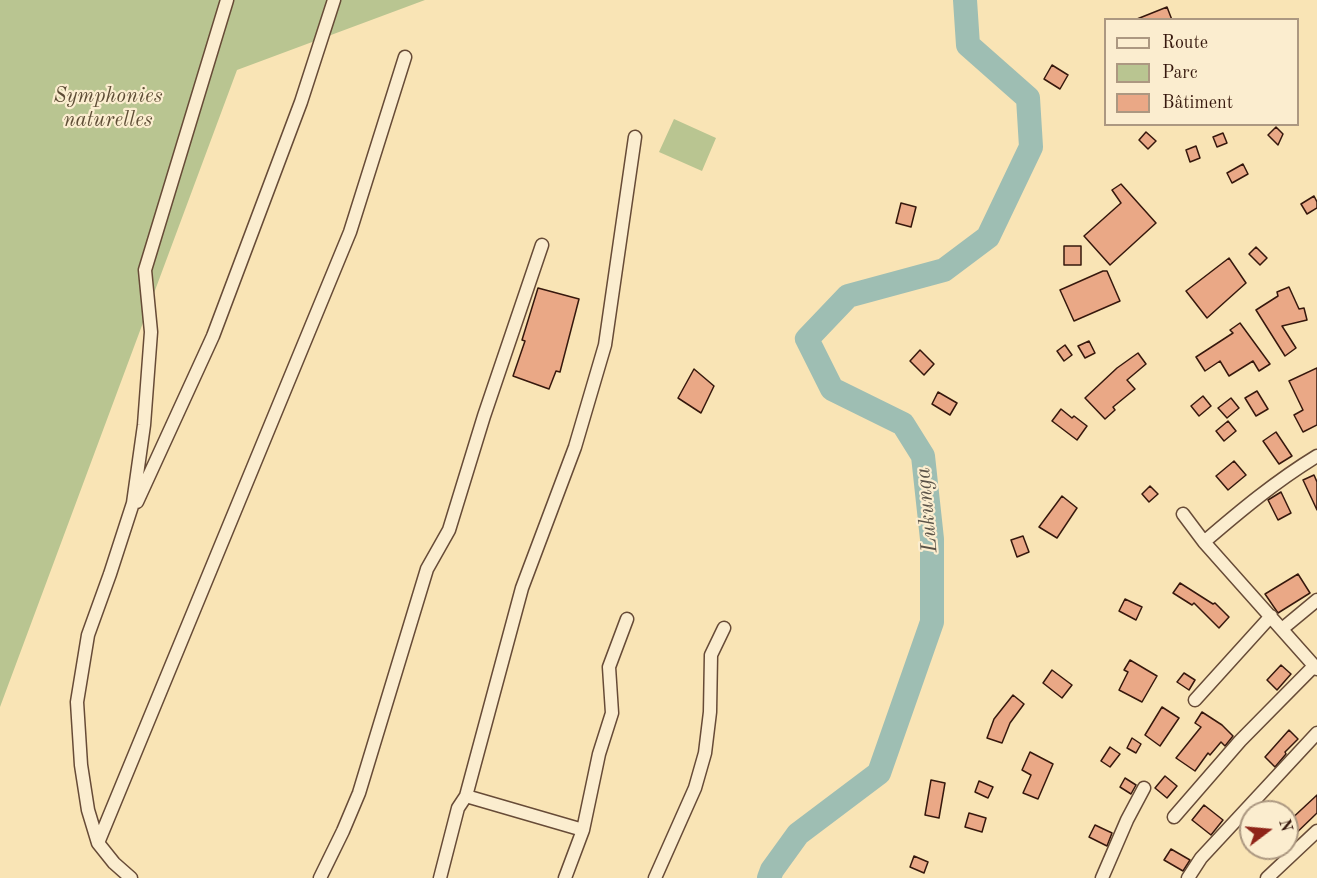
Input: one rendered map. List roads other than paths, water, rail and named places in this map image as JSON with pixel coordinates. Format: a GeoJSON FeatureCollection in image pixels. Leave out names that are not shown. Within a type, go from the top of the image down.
{"type":"FeatureCollection","features":[{"type":"Feature","properties":{"kind":"street"},"geometry":{"type":"LineString","coordinates":[[132,878],[114,863],[98,843],[88,810],[81,765],[77,702],[88,635],[133,503],[144,425],[151,332],[145,270],[227,0]]}},
{"type":"Feature","properties":{"kind":"street"},"geometry":{"type":"LineString","coordinates":[[124,530],[213,336],[301,102],[334,0]]}},
{"type":"Feature","properties":{"kind":"street"},"geometry":{"type":"LineString","coordinates":[[98,843],[350,232],[405,57]]}},
{"type":"Feature","properties":{"kind":"street"},"geometry":{"type":"LineString","coordinates":[[440,878],[458,808],[466,796],[522,588],[575,447],[605,345],[635,137]]}},
{"type":"Feature","properties":{"kind":"street"},"geometry":{"type":"LineString","coordinates":[[320,878],[359,793],[427,569],[449,530],[509,339],[542,245]]}},
{"type":"Feature","properties":{"kind":"street"},"geometry":{"type":"LineString","coordinates":[[1204,542],[1288,474],[1317,456]]}},
{"type":"Feature","properties":{"kind":"street"},"geometry":{"type":"LineString","coordinates":[[1174,817],[1240,741],[1316,667],[1204,542],[1183,514]]}},
{"type":"Feature","properties":{"kind":"street"},"geometry":{"type":"LineString","coordinates":[[1282,629],[1317,600]]}},
{"type":"Feature","properties":{"kind":"street"},"geometry":{"type":"LineString","coordinates":[[1194,699],[1271,616]]}},
{"type":"Feature","properties":{"kind":"street"},"geometry":{"type":"LineString","coordinates":[[565,878],[583,830],[599,754],[612,713],[609,667],[627,619]]}},
{"type":"Feature","properties":{"kind":"street"},"geometry":{"type":"LineString","coordinates":[[655,878],[695,788],[705,753],[710,712],[711,656],[724,628]]}},
{"type":"Feature","properties":{"kind":"street"},"geometry":{"type":"LineString","coordinates":[[1188,878],[1201,858],[1317,733]]}},
{"type":"Feature","properties":{"kind":"street"},"geometry":{"type":"LineString","coordinates":[[1102,878],[1127,820],[1144,788]]}},
{"type":"Feature","properties":{"kind":"street"},"geometry":{"type":"LineString","coordinates":[[466,796],[583,830]]}},
{"type":"Feature","properties":{"kind":"street"},"geometry":{"type":"LineString","coordinates":[[1266,878],[1317,831]]}},
{"type":"Feature","properties":{"kind":"waterway","name":"Lukunga"},"geometry":{"type":"LineString","coordinates":[[769,878],[772,870],[798,834],[879,773],[932,622],[932,539],[923,456],[903,424],[832,389],[807,339],[848,296],[944,270],[988,237],[1031,147],[1028,98],[968,45],[965,0]]}},
{"type":"Feature","properties":{"kind":"park label","name":"Symphonies naturelles"},"geometry":{"type":"Point","coordinates":[108,108]}}]}
